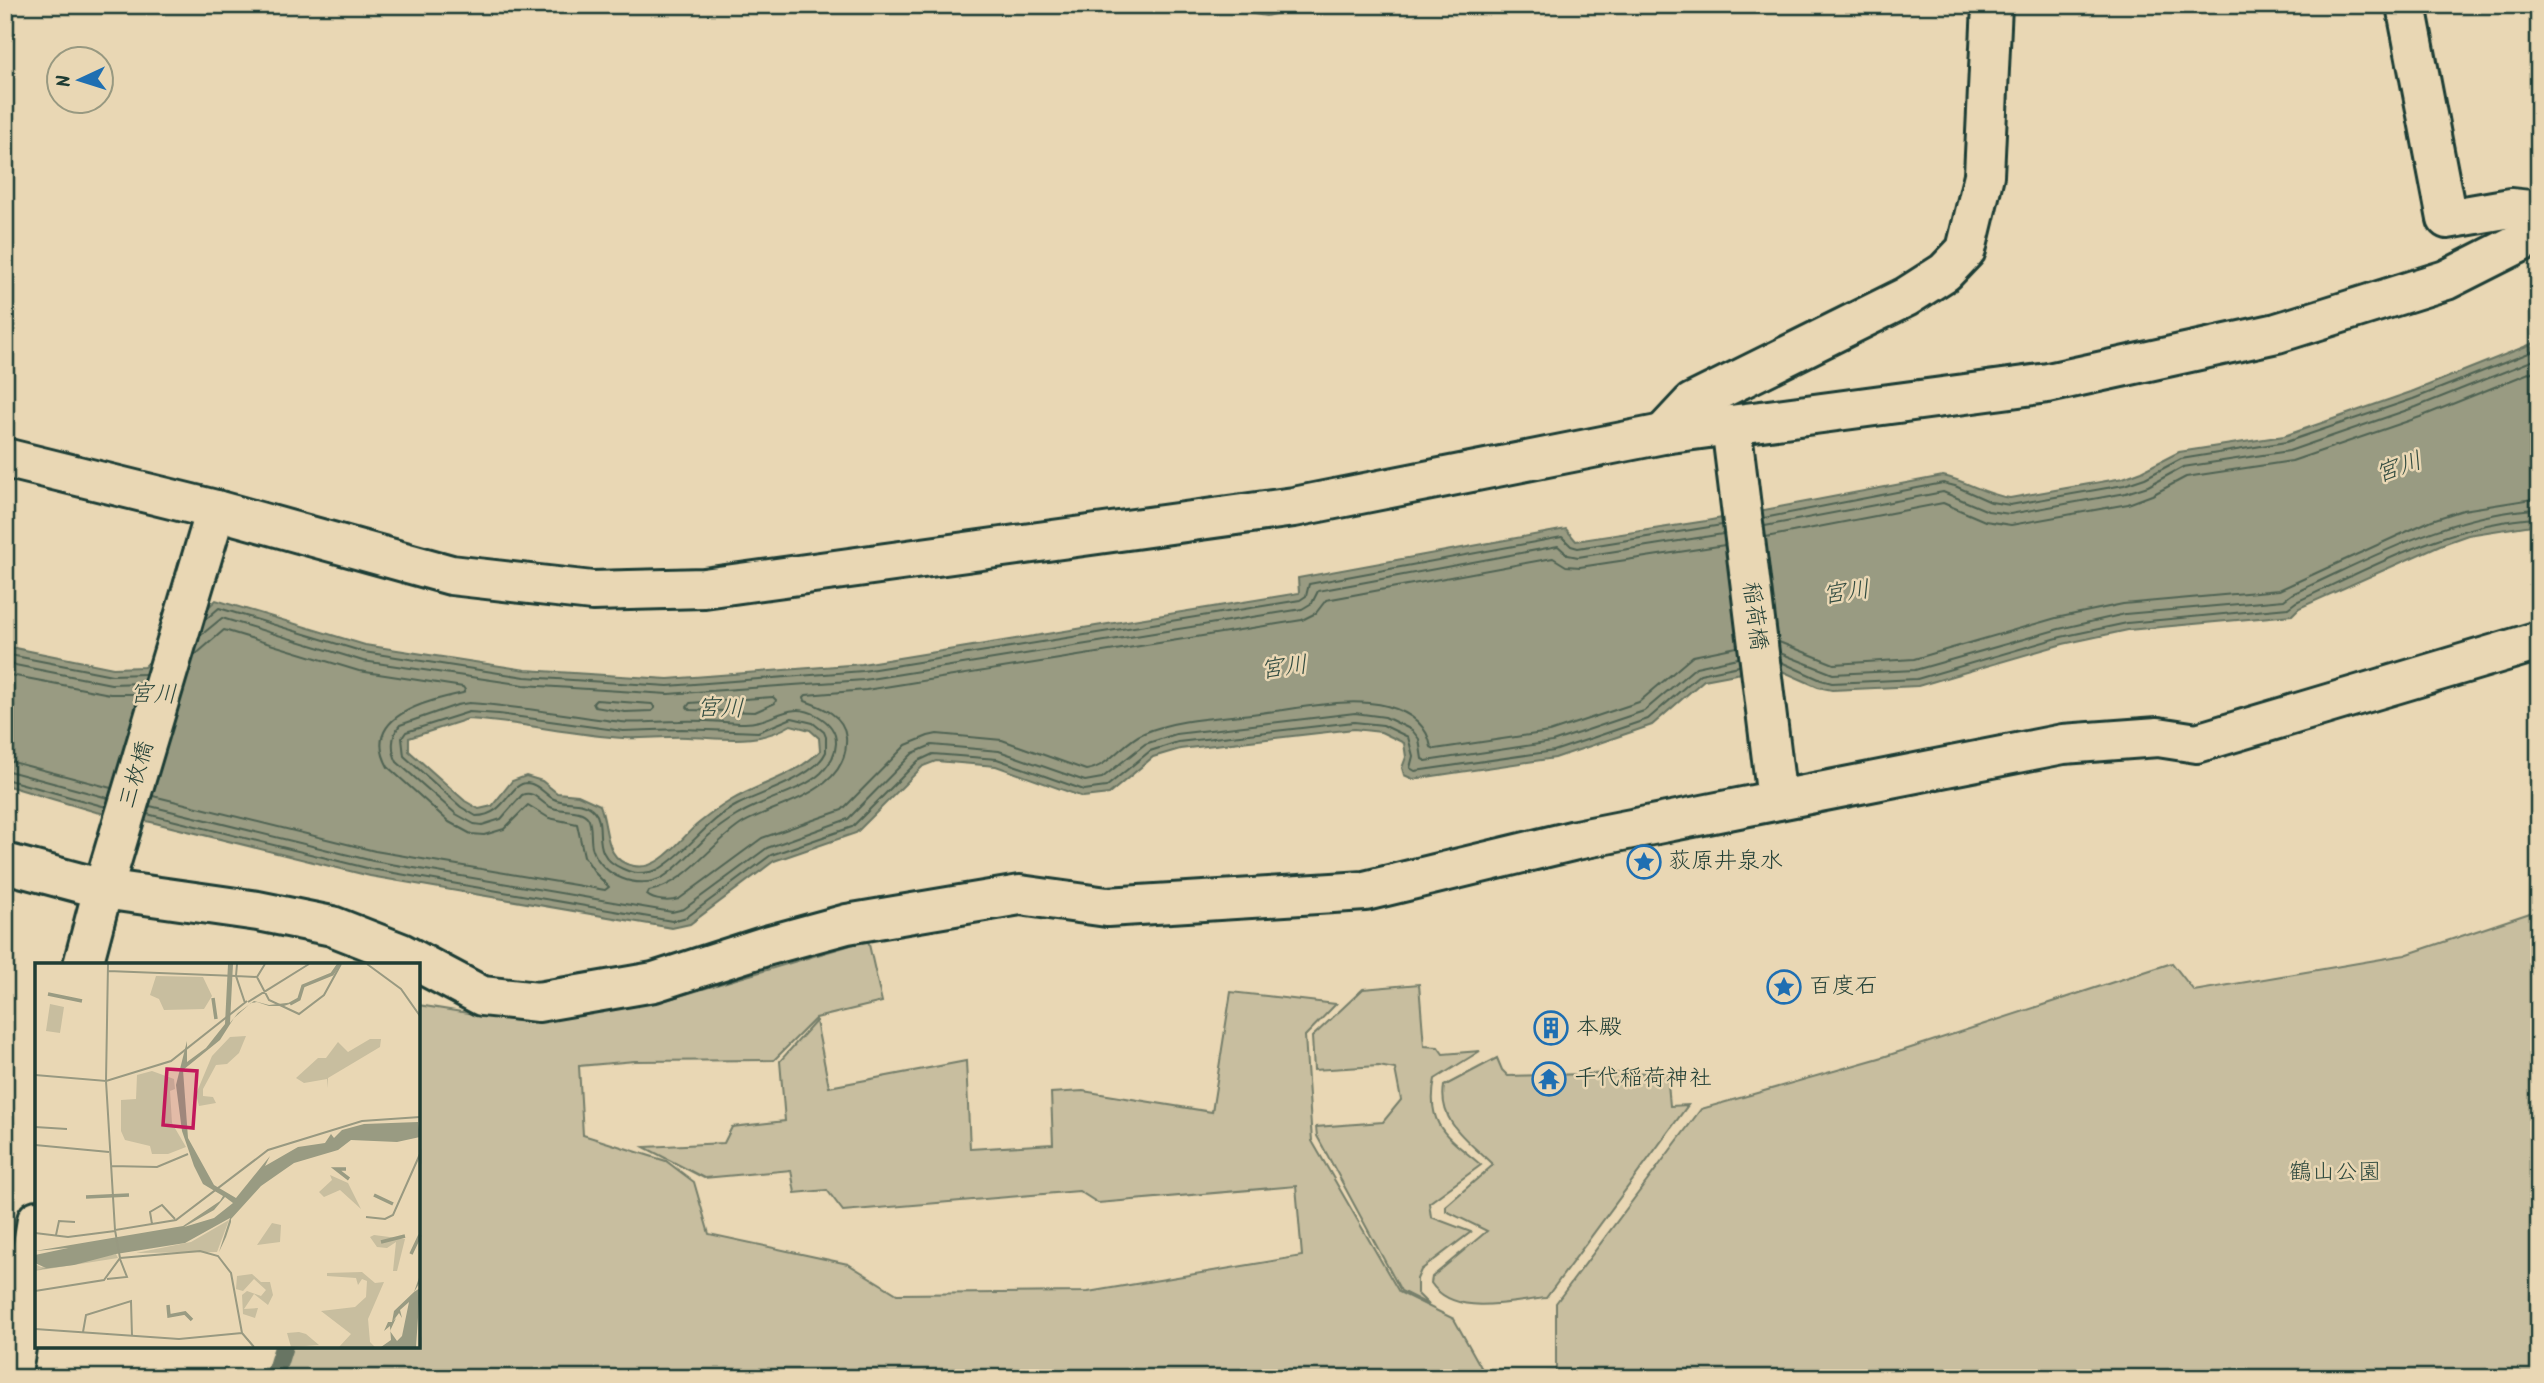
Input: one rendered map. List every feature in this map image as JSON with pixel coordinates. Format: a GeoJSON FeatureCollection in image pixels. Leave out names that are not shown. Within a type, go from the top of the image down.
{"type":"FeatureCollection","features":[{"type":"Feature","properties":{"kind":"street"},"geometry":{"type":"LineString","coordinates":[[1663,434],[1692,403],[1906,297],[1945,272],[1966,250],[1984,175],[1992,5]]}},
{"type":"Feature","properties":{"kind":"street"},"geometry":{"type":"LineString","coordinates":[[2406,5],[2447,219],[2511,208],[2539,211]]}},
{"type":"Feature","properties":{"kind":"street"},"geometry":{"type":"LineString","coordinates":[[5,458],[216,510],[451,575],[593,591],[704,588],[1294,507],[1663,434],[1732,433],[2048,383],[2277,333],[2446,280],[2539,233]]}},
{"type":"Feature","properties":{"kind":"street","name":"稲荷橋"},"geometry":{"type":"LineString","coordinates":[[1732,433],[1777,795]]}},
{"type":"Feature","properties":{"kind":"street","name":"三枚橋"},"geometry":{"type":"LineString","coordinates":[[84,963],[105,882],[216,510]]}},
{"type":"Feature","properties":{"kind":"street"},"geometry":{"type":"LineString","coordinates":[[420,963],[482,996],[538,1002],[653,982],[766,946],[847,924],[1020,895],[1107,907],[1365,891],[1777,795],[2063,744],[2158,737],[2197,743],[2539,640]]}},
{"type":"Feature","properties":{"kind":"street"},"geometry":{"type":"LineString","coordinates":[[5,863],[332,926],[420,963]]}},
{"type":"Feature","properties":{"kind":"street"},"geometry":{"type":"LineString","coordinates":[[11,1378],[35,1232]]}},
{"type":"Feature","properties":{"kind":"green space"},"geometry":{"type":"Polygon","coordinates":[[[1198,5],[1315,5],[1266,16],[1198,5]]]}},
{"type":"Feature","properties":{"kind":"green space","name":"鶴山公園"},"geometry":{"type":"Polygon","coordinates":[[[2539,910],[2539,1378],[1491,1378],[1556,1372],[1556,1303],[1701,1109],[1883,1057],[2172,963],[2194,991],[2405,955],[2539,910]]]}},
{"type":"Feature","properties":{"kind":"green space"},"geometry":{"type":"Polygon","coordinates":[[[868,940],[882,1002],[816,1018],[774,1060],[635,1061],[579,1066],[583,1135],[666,1161],[694,1182],[709,1234],[848,1264],[897,1294],[1088,1292],[1302,1256],[1296,1186],[1098,1203],[1079,1191],[843,1211],[827,1190],[795,1193],[791,1170],[704,1178],[644,1147],[724,1143],[732,1127],[785,1121],[780,1061],[816,1021],[829,1087],[966,1061],[970,1149],[1053,1144],[1051,1093],[1083,1091],[1212,1112],[1231,992],[1336,1004],[1305,1036],[1312,1141],[1399,1292],[1454,1319],[1487,1378],[265,1378],[274,1348],[420,1348],[420,1005],[530,1023],[659,1002],[868,940]]]}},
{"type":"Feature","properties":{"kind":"green space"},"geometry":{"type":"Polygon","coordinates":[[[1419,984],[1424,1046],[1438,1047],[1443,1054],[1480,1051],[1435,1079],[1433,1108],[1436,1119],[1449,1138],[1481,1165],[1429,1203],[1431,1217],[1471,1232],[1421,1270],[1417,1279],[1417,1293],[1429,1305],[1401,1291],[1317,1136],[1316,1127],[1383,1122],[1401,1100],[1395,1069],[1379,1066],[1314,1070],[1312,1037],[1363,989],[1419,984]]]}},
{"type":"Feature","properties":{"kind":"green space"},"geometry":{"type":"Polygon","coordinates":[[[1497,1058],[1508,1076],[1667,1072],[1670,1106],[1688,1105],[1546,1298],[1501,1304],[1469,1304],[1454,1301],[1441,1294],[1431,1283],[1432,1277],[1487,1231],[1446,1211],[1446,1206],[1493,1165],[1465,1139],[1451,1121],[1443,1099],[1444,1086],[1497,1058]]]}},
{"type":"Feature","properties":{"kind":"water","name":"宮川"},"geometry":{"type":"Polygon","coordinates":[[[2539,341],[2539,524],[2468,535],[2440,545],[2299,608],[2292,615],[2128,630],[2063,644],[1918,686],[1832,690],[1818,687],[1773,667],[1704,680],[1652,725],[1555,758],[1413,779],[1404,775],[1402,768],[1406,757],[1404,743],[1381,732],[1354,729],[1180,749],[1153,757],[1109,794],[1083,797],[996,766],[936,761],[923,766],[856,833],[774,861],[690,924],[672,928],[370,876],[151,822],[96,812],[5,785],[5,646],[113,668],[144,667],[216,600],[365,645],[526,670],[668,679],[862,664],[1299,593],[1298,578],[1566,529],[1576,541],[1706,521],[1943,476],[2010,498],[2123,478],[2179,452],[2284,436],[2411,392],[2539,341]],[[468,719],[409,738],[409,751],[465,801],[479,809],[492,806],[512,781],[526,776],[542,781],[557,793],[578,795],[600,805],[612,851],[624,863],[634,866],[644,866],[662,858],[718,808],[800,767],[820,751],[819,738],[810,730],[791,725],[753,738],[631,738],[468,719]]]}},
{"type":"Feature","properties":{"kind":"waterway"},"geometry":{"type":"LineString","coordinates":[[274,1378],[283,1348]]}},
{"type":"Feature","properties":{"kind":"place","name":"荻原井泉水"},"geometry":{"type":"Point","coordinates":[1644,862]}},
{"type":"Feature","properties":{"kind":"place","name":"百度石"},"geometry":{"type":"Point","coordinates":[1784,987]}},
{"type":"Feature","properties":{"kind":"place","name":"本殿"},"geometry":{"type":"Point","coordinates":[1551,1028]}},
{"type":"Feature","properties":{"kind":"place","name":"千代稲荷神社"},"geometry":{"type":"Point","coordinates":[1549,1079]}}]}
